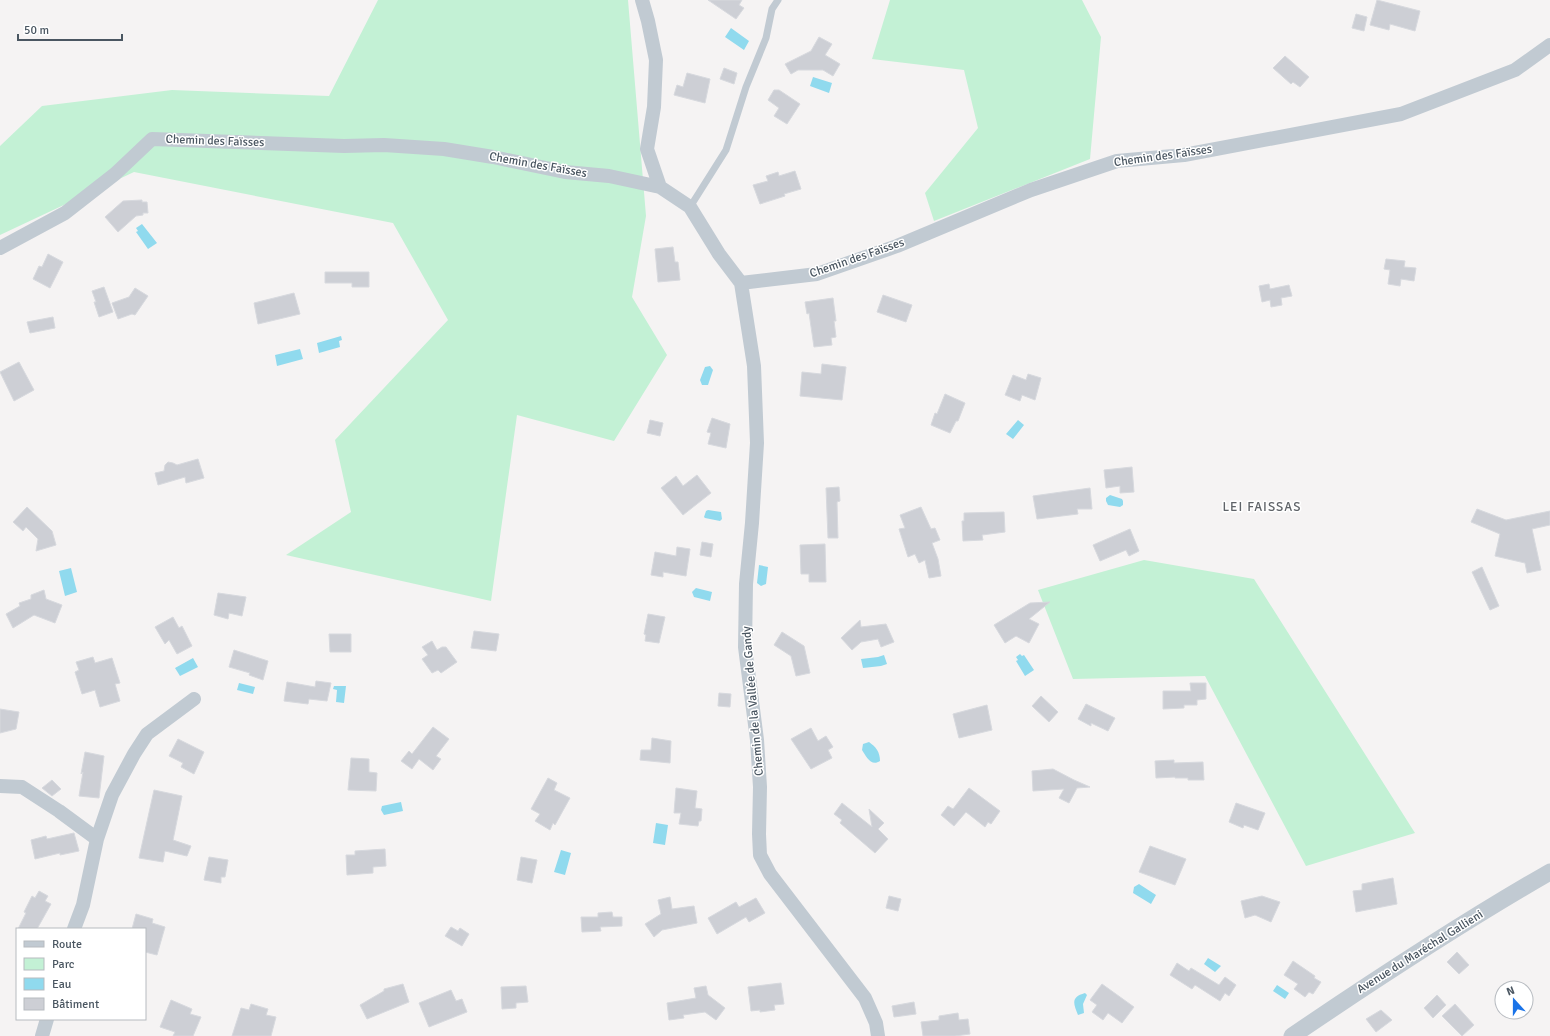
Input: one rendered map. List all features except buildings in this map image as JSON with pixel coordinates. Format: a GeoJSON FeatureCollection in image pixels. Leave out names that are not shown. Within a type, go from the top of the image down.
{"type":"FeatureCollection","features":[{"type":"Feature","properties":{"kind":"street"},"geometry":{"type":"LineString","coordinates":[[642,0],[656,60],[654,107],[647,149],[660,187]]}},
{"type":"Feature","properties":{"kind":"street","name":"Chemin des Faïsses"},"geometry":{"type":"LineString","coordinates":[[0,248],[65,213],[115,174],[152,139],[344,146],[384,145],[444,149],[493,157],[565,172],[609,176],[660,187],[690,207],[719,254],[740,283],[817,274],[897,246],[1031,190],[1117,161],[1184,155],[1401,114],[1515,70],[1550,45]]}},
{"type":"Feature","properties":{"kind":"street","name":"Chemin de la Vallée de Gandy"},"geometry":{"type":"LineString","coordinates":[[740,283],[754,366],[757,443],[752,523],[746,584],[745,647],[760,787],[760,855],[770,874],[865,998],[876,1023],[878,1036]]}},
{"type":"Feature","properties":{"kind":"street"},"geometry":{"type":"LineString","coordinates":[[74,928],[82,905],[97,839],[112,795],[134,754],[147,734],[194,699]]}},
{"type":"Feature","properties":{"kind":"street"},"geometry":{"type":"LineString","coordinates":[[0,786],[22,787],[59,811],[97,839]]}},
{"type":"Feature","properties":{"kind":"street","name":"Avenue du Maréchal Gallieni"},"geometry":{"type":"LineString","coordinates":[[1292,1036],[1368,984],[1505,898],[1550,872]]}},
{"type":"Feature","properties":{"kind":"street"},"geometry":{"type":"LineString","coordinates":[[42,1036],[47,1020]]}},
{"type":"Feature","properties":{"kind":"lane"},"geometry":{"type":"LineString","coordinates":[[690,207],[726,150],[746,86],[766,38],[772,9],[778,0]]}},
{"type":"Feature","properties":{"kind":"green space"},"geometry":{"type":"Polygon","coordinates":[[[378,0],[628,0],[646,216],[632,297],[667,355],[614,441],[517,415],[491,601],[286,555],[351,512],[335,440],[448,320],[393,223],[134,172],[0,235],[0,146],[42,106],[172,90],[329,96],[378,0]]]}},
{"type":"Feature","properties":{"kind":"green space"},"geometry":{"type":"Polygon","coordinates":[[[890,0],[1082,0],[1101,37],[1090,159],[934,221],[925,193],[978,128],[964,70],[872,59],[890,0]]]}},
{"type":"Feature","properties":{"kind":"green space"},"geometry":{"type":"Polygon","coordinates":[[[1144,560],[1254,579],[1415,833],[1306,866],[1205,676],[1073,679],[1038,590],[1144,560]]]}},
{"type":"Feature","properties":{"kind":"water"},"geometry":{"type":"Polygon","coordinates":[[[731,28],[749,41],[744,50],[725,37],[731,28]]]}},
{"type":"Feature","properties":{"kind":"water"},"geometry":{"type":"Polygon","coordinates":[[[813,77],[832,83],[829,93],[810,86],[813,77]]]}},
{"type":"Feature","properties":{"kind":"water"},"geometry":{"type":"Polygon","coordinates":[[[142,224],[157,243],[148,249],[136,232],[138,231],[136,228],[142,224]]]}},
{"type":"Feature","properties":{"kind":"water"},"geometry":{"type":"Polygon","coordinates":[[[341,336],[342,340],[339,341],[340,347],[319,353],[317,343],[341,336]]]}},
{"type":"Feature","properties":{"kind":"water"},"geometry":{"type":"Polygon","coordinates":[[[300,349],[303,359],[277,366],[275,355],[300,349]]]}},
{"type":"Feature","properties":{"kind":"water"},"geometry":{"type":"Polygon","coordinates":[[[710,366],[713,370],[708,385],[702,385],[700,380],[705,367],[710,366]]]}},
{"type":"Feature","properties":{"kind":"water"},"geometry":{"type":"Polygon","coordinates":[[[1018,420],[1024,425],[1013,439],[1006,434],[1018,420]]]}},
{"type":"Feature","properties":{"kind":"water"},"geometry":{"type":"Polygon","coordinates":[[[1110,495],[1122,499],[1123,505],[1120,507],[1108,505],[1106,498],[1110,495]]]}},
{"type":"Feature","properties":{"kind":"water"},"geometry":{"type":"Polygon","coordinates":[[[706,511],[721,512],[722,519],[720,521],[705,518],[706,511]]]}},
{"type":"Feature","properties":{"kind":"water"},"geometry":{"type":"Polygon","coordinates":[[[759,565],[768,567],[766,584],[761,586],[757,583],[759,565]]]}},
{"type":"Feature","properties":{"kind":"water"},"geometry":{"type":"Polygon","coordinates":[[[71,568],[77,592],[65,596],[59,571],[71,568]]]}},
{"type":"Feature","properties":{"kind":"water"},"geometry":{"type":"Polygon","coordinates":[[[696,588],[712,592],[710,601],[694,597],[692,592],[696,588]]]}},
{"type":"Feature","properties":{"kind":"water"},"geometry":{"type":"Polygon","coordinates":[[[1020,654],[1022,656],[1024,655],[1034,670],[1025,676],[1016,661],[1018,660],[1016,657],[1020,654]]]}},
{"type":"Feature","properties":{"kind":"water"},"geometry":{"type":"Polygon","coordinates":[[[884,655],[887,664],[863,668],[861,659],[884,655]]]}},
{"type":"Feature","properties":{"kind":"water"},"geometry":{"type":"Polygon","coordinates":[[[193,658],[198,667],[180,676],[175,668],[193,658]]]}},
{"type":"Feature","properties":{"kind":"water"},"geometry":{"type":"Polygon","coordinates":[[[239,683],[255,687],[253,694],[237,690],[239,683]]]}},
{"type":"Feature","properties":{"kind":"water"},"geometry":{"type":"Polygon","coordinates":[[[334,686],[346,686],[344,703],[336,702],[337,690],[333,689],[334,686]]]}},
{"type":"Feature","properties":{"kind":"water"},"geometry":{"type":"Polygon","coordinates":[[[869,742],[877,750],[880,761],[874,763],[871,762],[862,750],[863,744],[869,742]]]}},
{"type":"Feature","properties":{"kind":"water"},"geometry":{"type":"Polygon","coordinates":[[[401,802],[403,811],[384,815],[381,810],[382,806],[401,802]]]}},
{"type":"Feature","properties":{"kind":"water"},"geometry":{"type":"Polygon","coordinates":[[[656,823],[668,825],[665,845],[653,843],[656,823]]]}},
{"type":"Feature","properties":{"kind":"water"},"geometry":{"type":"Polygon","coordinates":[[[561,850],[571,853],[565,875],[554,872],[561,850]]]}},
{"type":"Feature","properties":{"kind":"water"},"geometry":{"type":"Polygon","coordinates":[[[1139,884],[1156,895],[1151,904],[1133,893],[1134,887],[1139,884]]]}},
{"type":"Feature","properties":{"kind":"water"},"geometry":{"type":"Polygon","coordinates":[[[1208,958],[1221,966],[1215,972],[1204,964],[1208,958]]]}},
{"type":"Feature","properties":{"kind":"water"},"geometry":{"type":"Polygon","coordinates":[[[1277,985],[1289,993],[1285,999],[1273,991],[1277,985]]]}},
{"type":"Feature","properties":{"kind":"water"},"geometry":{"type":"Polygon","coordinates":[[[1085,993],[1087,995],[1083,1004],[1084,1013],[1078,1015],[1074,1001],[1077,996],[1085,993]]]}},
{"type":"Feature","properties":{"kind":"district","name":"LEI FAISSAS"},"geometry":{"type":"Point","coordinates":[1262,507]}}]}
